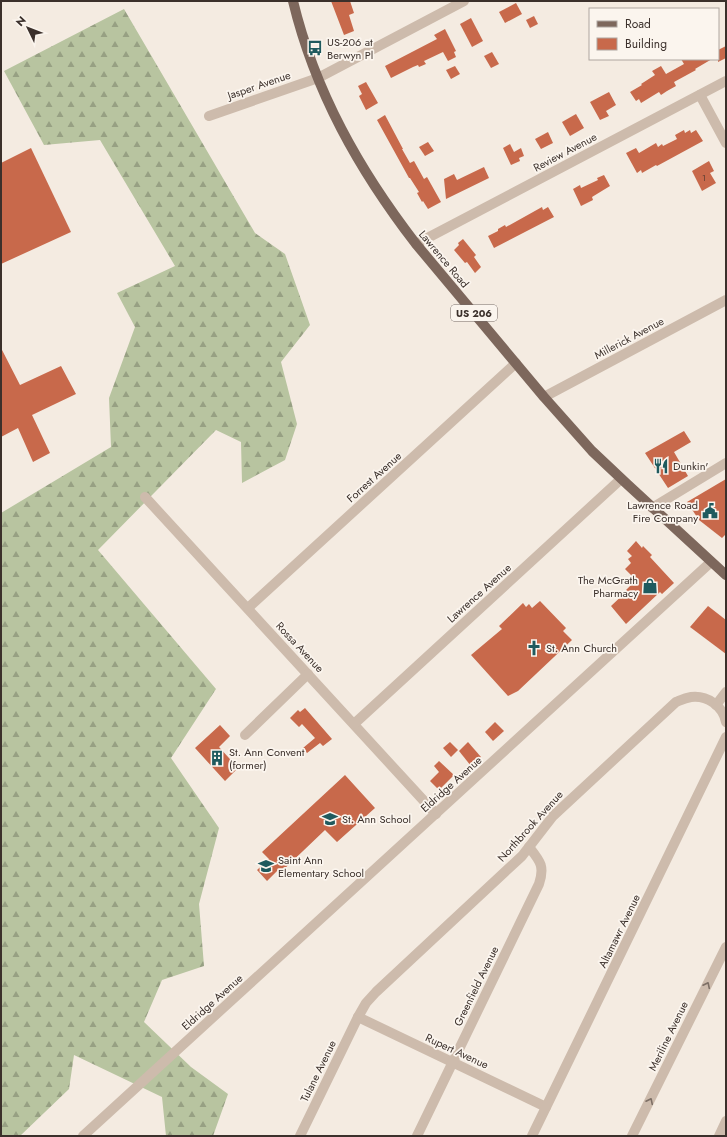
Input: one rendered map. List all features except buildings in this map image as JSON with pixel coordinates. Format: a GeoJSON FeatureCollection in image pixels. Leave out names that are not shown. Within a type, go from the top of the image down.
{"type":"FeatureCollection","features":[{"type":"Feature","properties":{"kind":"main road","name":"Lawrence Road"},"geometry":{"type":"LineString","coordinates":[[293,1],[306,47],[336,120],[352,150],[394,216],[544,397],[592,451],[726,575]]}},
{"type":"Feature","properties":{"kind":"street","name":"Jasper Avenue"},"geometry":{"type":"LineString","coordinates":[[209,116],[318,78],[464,1]]}},
{"type":"Feature","properties":{"kind":"street","name":"Review Avenue"},"geometry":{"type":"LineString","coordinates":[[416,244],[726,81]]}},
{"type":"Feature","properties":{"kind":"street"},"geometry":{"type":"LineString","coordinates":[[700,95],[726,143]]}},
{"type":"Feature","properties":{"kind":"street","name":"Millerick Avenue"},"geometry":{"type":"LineString","coordinates":[[544,397],[726,300]]}},
{"type":"Feature","properties":{"kind":"street","name":"Forrest Avenue"},"geometry":{"type":"LineString","coordinates":[[248,608],[516,363]]}},
{"type":"Feature","properties":{"kind":"street"},"geometry":{"type":"LineString","coordinates":[[652,508],[726,463]]}},
{"type":"Feature","properties":{"kind":"street","name":"Lawrence Avenue"},"geometry":{"type":"LineString","coordinates":[[354,724],[622,479]]}},
{"type":"Feature","properties":{"kind":"street","name":"Rossa Avenue"},"geometry":{"type":"LineString","coordinates":[[145,497],[436,814]]}},
{"type":"Feature","properties":{"kind":"street","name":"Eldridge Avenue"},"geometry":{"type":"LineString","coordinates":[[83,1136],[711,562]]}},
{"type":"Feature","properties":{"kind":"street"},"geometry":{"type":"LineString","coordinates":[[244,735],[308,674]]}},
{"type":"Feature","properties":{"kind":"street"},"geometry":{"type":"LineString","coordinates":[[726,692],[716,705],[722,711],[726,722]]}},
{"type":"Feature","properties":{"kind":"street","name":"Northbrook Avenue"},"geometry":{"type":"LineString","coordinates":[[358,1017],[366,1003],[376,992],[522,856],[553,816],[676,702],[684,698],[702,697],[710,700],[716,705]]}},
{"type":"Feature","properties":{"kind":"street","name":"Altamawr Avenue"},"geometry":{"type":"LineString","coordinates":[[532,1136],[726,737]]}},
{"type":"Feature","properties":{"kind":"street","name":"Greenfield Avenue"},"geometry":{"type":"LineString","coordinates":[[417,1136],[539,884],[542,876],[542,867],[538,858],[529,847]]}},
{"type":"Feature","properties":{"kind":"street","name":"Meriline Avenue"},"geometry":{"type":"LineString","coordinates":[[632,1136],[726,947]]}},
{"type":"Feature","properties":{"kind":"street","name":"Rupert Avenue"},"geometry":{"type":"LineString","coordinates":[[358,1017],[546,1106]]}},
{"type":"Feature","properties":{"kind":"street","name":"Tulane Avenue"},"geometry":{"type":"LineString","coordinates":[[300,1136],[358,1017]]}},
{"type":"Feature","properties":{"kind":"street"},"geometry":{"type":"LineString","coordinates":[[719,1136],[726,1121]]}},
{"type":"Feature","properties":{"kind":"green space"},"geometry":{"type":"Polygon","coordinates":[[[124,9],[255,233],[285,254],[310,325],[281,362],[297,424],[285,460],[242,483],[241,442],[216,430],[98,550],[216,689],[171,758],[219,828],[199,904],[204,966],[162,980],[144,1022],[191,1067],[228,1094],[213,1136],[166,1136],[162,1097],[74,1055],[69,1089],[20,1136],[1,1136],[1,513],[111,447],[109,398],[135,327],[117,293],[175,266],[100,140],[44,145],[4,71],[124,9]]]}},
{"type":"Feature","properties":{"kind":"place","name":"US-206 at Berwyn Pl"},"geometry":{"type":"Point","coordinates":[315,48]}},
{"type":"Feature","properties":{"kind":"place","name":"Dunkin'"},"geometry":{"type":"Point","coordinates":[661,466]}},
{"type":"Feature","properties":{"kind":"place","name":"Lawrence Road Fire Company"},"geometry":{"type":"Point","coordinates":[710,511]}},
{"type":"Feature","properties":{"kind":"place","name":"The McGrath Pharmacy"},"geometry":{"type":"Point","coordinates":[650,586]}},
{"type":"Feature","properties":{"kind":"place","name":"St. Ann Church"},"geometry":{"type":"Point","coordinates":[534,648]}},
{"type":"Feature","properties":{"kind":"place","name":"St. Ann Convent (former)"},"geometry":{"type":"Point","coordinates":[217,758]}},
{"type":"Feature","properties":{"kind":"place","name":"St. Ann School"},"geometry":{"type":"Point","coordinates":[330,819]}},
{"type":"Feature","properties":{"kind":"place","name":"Saint Ann Elementary School"},"geometry":{"type":"Point","coordinates":[266,866]}}]}
